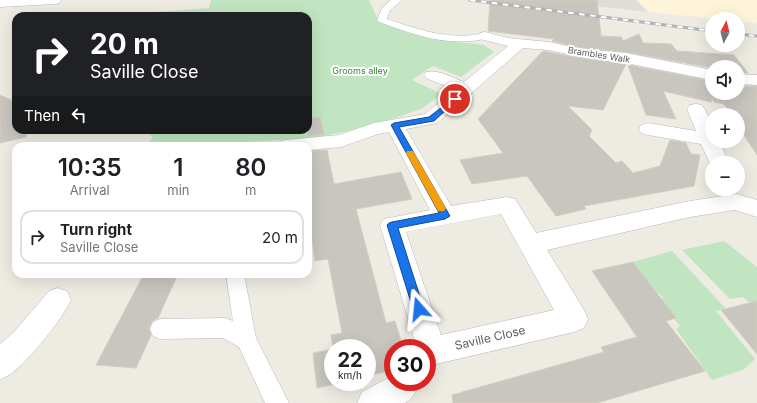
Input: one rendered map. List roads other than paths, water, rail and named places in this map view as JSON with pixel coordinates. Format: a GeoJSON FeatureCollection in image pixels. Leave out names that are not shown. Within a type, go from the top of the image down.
{"type":"FeatureCollection","features":[{"type":"Feature","properties":{"kind":"street"},"geometry":{"type":"LineString","coordinates":[[0,3],[55,0]]}},
{"type":"Feature","properties":{"kind":"street","name":"Brambles Walk"},"geometry":{"type":"LineString","coordinates":[[485,36],[519,44],[549,46],[581,53],[626,58],[705,74]]}},
{"type":"Feature","properties":{"kind":"street"},"geometry":{"type":"LineString","coordinates":[[312,144],[341,141],[374,129],[431,119],[519,44]]}},
{"type":"Feature","properties":{"kind":"street"},"geometry":{"type":"LineString","coordinates":[[432,75],[466,89]]}},
{"type":"Feature","properties":{"kind":"street"},"geometry":{"type":"LineString","coordinates":[[745,79],[757,80]]}},
{"type":"Feature","properties":{"kind":"street"},"geometry":{"type":"LineString","coordinates":[[696,108],[705,129]]}},
{"type":"Feature","properties":{"kind":"street"},"geometry":{"type":"LineString","coordinates":[[394,125],[445,216]]}},
{"type":"Feature","properties":{"kind":"street"},"geometry":{"type":"LineString","coordinates":[[648,129],[705,138]]}},
{"type":"Feature","properties":{"kind":"street"},"geometry":{"type":"LineString","coordinates":[[530,244],[690,209],[733,196],[757,209]]}},
{"type":"Feature","properties":{"kind":"street","name":"Saville Close"},"geometry":{"type":"LineString","coordinates":[[426,339],[392,225],[507,205],[574,319],[436,353]]}},
{"type":"Feature","properties":{"kind":"street"},"geometry":{"type":"LineString","coordinates":[[0,364],[24,342],[58,300]]}},
{"type":"Feature","properties":{"kind":"street"},"geometry":{"type":"LineString","coordinates":[[373,403],[395,391]]}},
{"type":"Feature","properties":{"kind":"lane"},"geometry":{"type":"LineString","coordinates":[[398,0],[381,10],[382,20],[425,35],[455,40],[472,40],[485,36]]}},
{"type":"Feature","properties":{"kind":"lane"},"geometry":{"type":"LineString","coordinates":[[236,278],[246,340],[277,403]]}},
{"type":"Feature","properties":{"kind":"lane"},"geometry":{"type":"LineString","coordinates":[[160,329],[225,328],[246,340]]}},
{"type":"Feature","properties":{"kind":"railway"},"geometry":{"type":"LineString","coordinates":[[470,0],[705,30]]}},
{"type":"Feature","properties":{"kind":"railway"},"geometry":{"type":"LineString","coordinates":[[745,35],[757,36]]}},
{"type":"Feature","properties":{"kind":"park label","name":"Grooms alley"},"geometry":{"type":"Point","coordinates":[360,71]}}]}
